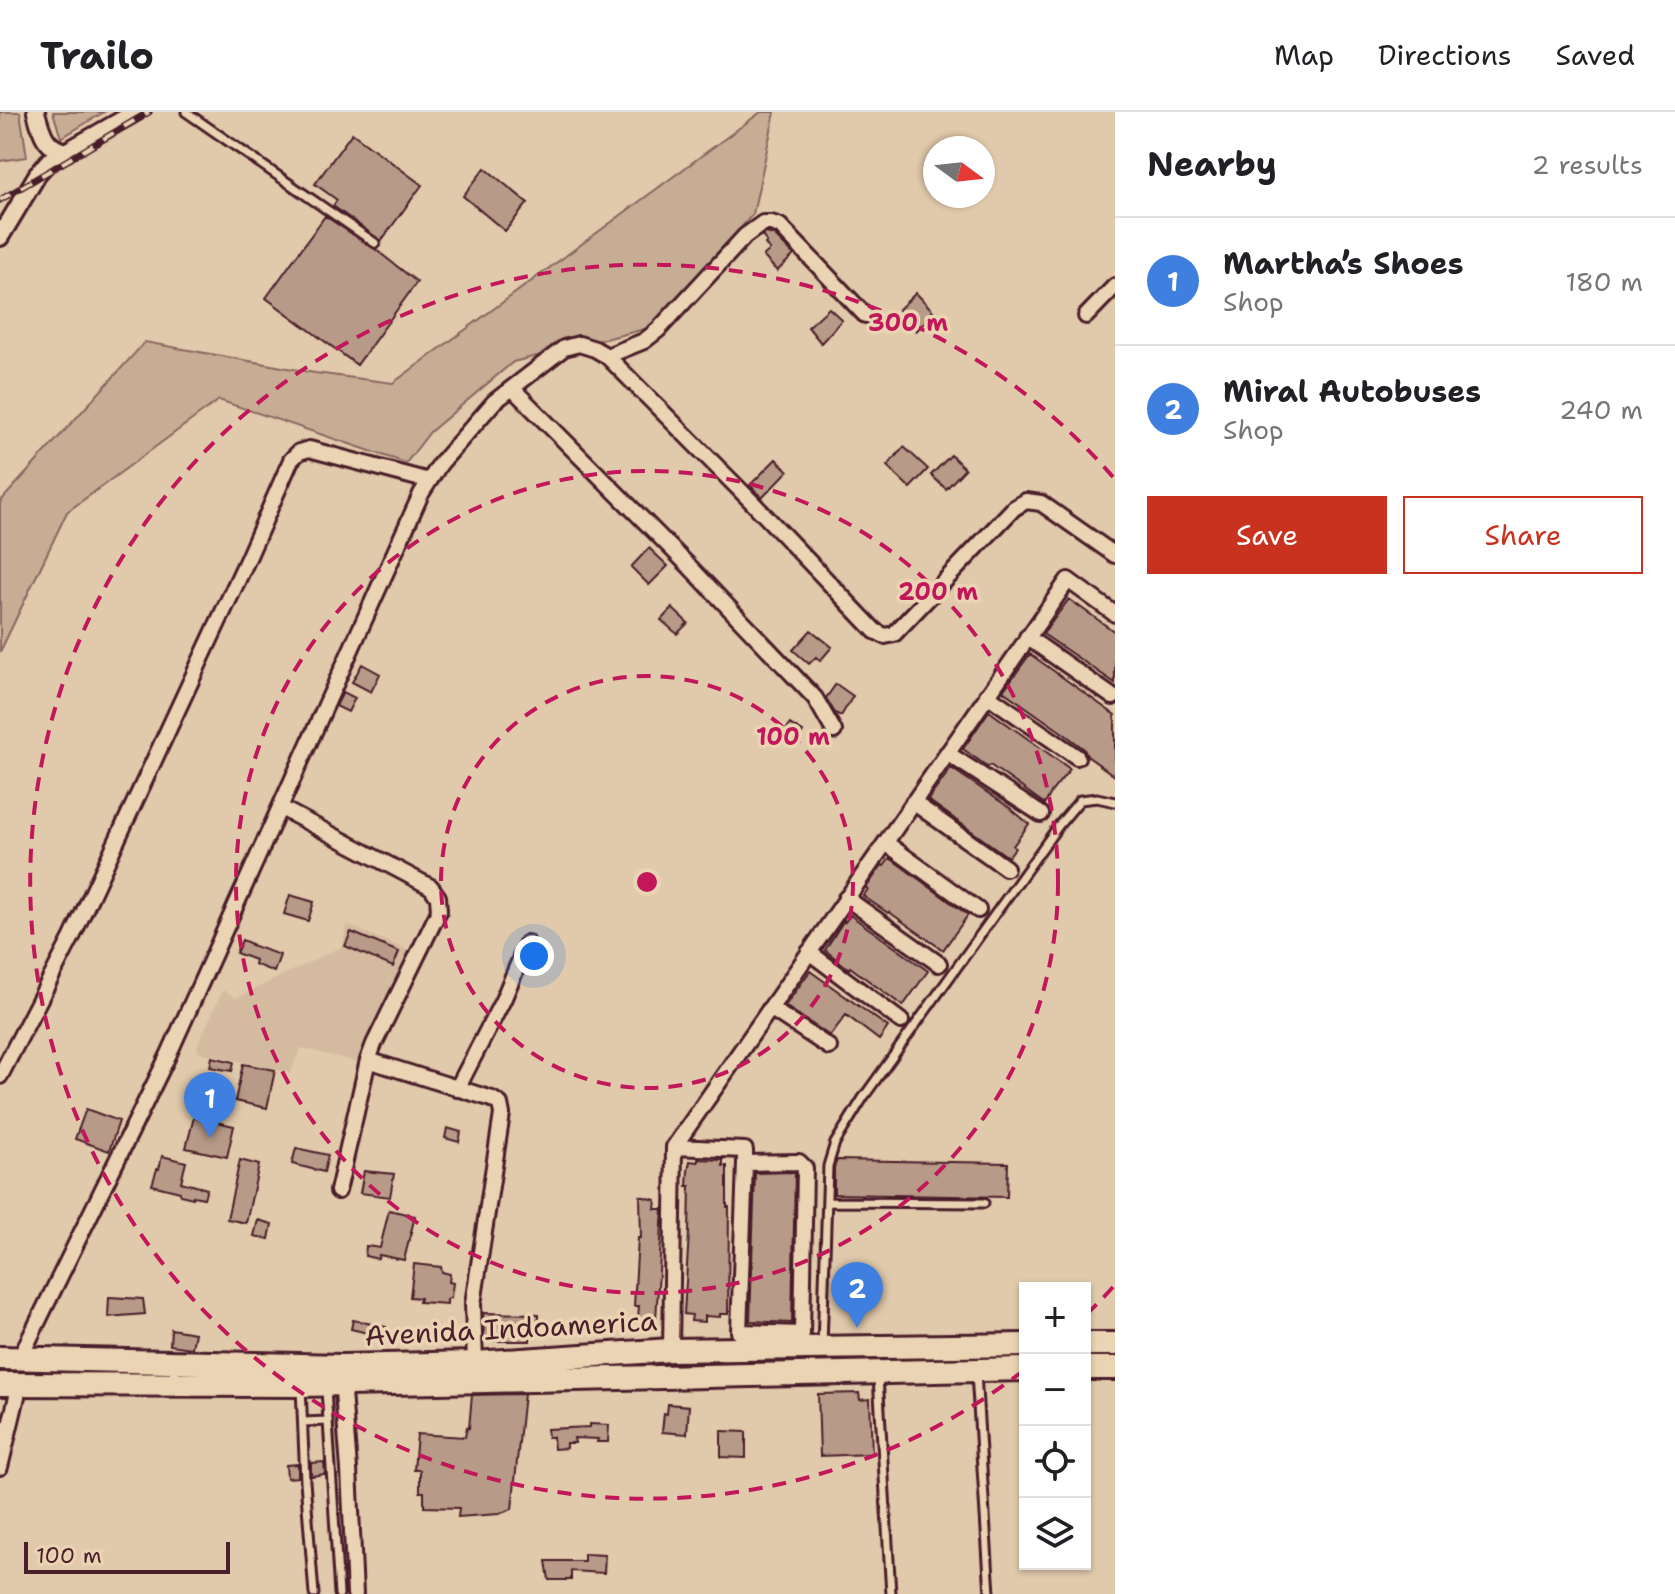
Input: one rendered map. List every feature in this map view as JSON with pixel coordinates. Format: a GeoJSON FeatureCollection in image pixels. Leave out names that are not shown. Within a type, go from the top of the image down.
{"type":"FeatureCollection","features":[{"type":"Feature","properties":{"kind":"main road"},"geometry":{"type":"LineString","coordinates":[[1091,1344],[1115,1344]]}},
{"type":"Feature","properties":{"kind":"main road","name":"Avenida Indoamerica"},"geometry":{"type":"LineString","coordinates":[[10,1384],[301,1385],[333,1375],[671,1350],[1019,1345]]}},
{"type":"Feature","properties":{"kind":"main road","name":"Avenida Indoamerica"},"geometry":{"type":"LineString","coordinates":[[10,1358],[333,1375],[1019,1369]]}},
{"type":"Feature","properties":{"kind":"main road"},"geometry":{"type":"LineString","coordinates":[[1091,1368],[1115,1368]]}},
{"type":"Feature","properties":{"kind":"street"},"geometry":{"type":"LineString","coordinates":[[36,112],[48,162]]}},
{"type":"Feature","properties":{"kind":"street"},"geometry":{"type":"LineString","coordinates":[[0,237],[48,162],[136,112]]}},
{"type":"Feature","properties":{"kind":"street"},"geometry":{"type":"LineString","coordinates":[[42,134],[49,145],[67,152]]}},
{"type":"Feature","properties":{"kind":"street"},"geometry":{"type":"LineString","coordinates":[[607,356],[644,341],[658,330],[745,236],[763,223],[780,226],[865,315]]}},
{"type":"Feature","properties":{"kind":"street"},"geometry":{"type":"LineString","coordinates":[[1086,316],[1115,286]]}},
{"type":"Feature","properties":{"kind":"street"},"geometry":{"type":"LineString","coordinates":[[10,1358],[168,1056],[421,494],[440,464],[494,402],[564,348],[579,344],[607,356],[875,631],[885,636],[894,634],[1014,508],[1026,501],[1041,503],[1115,555]]}},
{"type":"Feature","properties":{"kind":"street"},"geometry":{"type":"LineString","coordinates":[[512,388],[815,698],[834,731]]}},
{"type":"Feature","properties":{"kind":"street"},"geometry":{"type":"LineString","coordinates":[[0,1076],[72,937],[291,460],[299,452],[309,449],[429,481]]}},
{"type":"Feature","properties":{"kind":"street"},"geometry":{"type":"LineString","coordinates":[[671,1350],[674,1147],[1068,580],[1115,614]]}},
{"type":"Feature","properties":{"kind":"street"},"geometry":{"type":"LineString","coordinates":[[1027,637],[1113,697]]}},
{"type":"Feature","properties":{"kind":"street"},"geometry":{"type":"LineString","coordinates":[[987,695],[1077,757]]}},
{"type":"Feature","properties":{"kind":"street"},"geometry":{"type":"LineString","coordinates":[[947,753],[1041,814]]}},
{"type":"Feature","properties":{"kind":"street"},"geometry":{"type":"LineString","coordinates":[[913,802],[1006,868]]}},
{"type":"Feature","properties":{"kind":"street"},"geometry":{"type":"LineString","coordinates":[[281,808],[431,887],[438,897],[439,911],[368,1060],[338,1191]]}},
{"type":"Feature","properties":{"kind":"street"},"geometry":{"type":"LineString","coordinates":[[886,843],[978,910]]}},
{"type":"Feature","properties":{"kind":"street"},"geometry":{"type":"LineString","coordinates":[[846,898],[939,964]]}},
{"type":"Feature","properties":{"kind":"street"},"geometry":{"type":"LineString","coordinates":[[457,1089],[503,1000],[527,943]]}},
{"type":"Feature","properties":{"kind":"street"},"geometry":{"type":"LineString","coordinates":[[809,952],[901,1021]]}},
{"type":"Feature","properties":{"kind":"street"},"geometry":{"type":"LineString","coordinates":[[770,1008],[829,1047]]}},
{"type":"Feature","properties":{"kind":"street"},"geometry":{"type":"LineString","coordinates":[[368,1060],[500,1104],[502,1114],[473,1304],[475,1363]]}},
{"type":"Feature","properties":{"kind":"street"},"geometry":{"type":"LineString","coordinates":[[674,1147],[745,1150],[739,1332],[802,1334],[805,1168],[799,1162],[745,1163]]}},
{"type":"Feature","properties":{"kind":"street"},"geometry":{"type":"LineString","coordinates":[[333,1375],[349,1469],[355,1594]]}},
{"type":"Feature","properties":{"kind":"street"},"geometry":{"type":"LineString","coordinates":[[0,1467],[10,1384]]}},
{"type":"Feature","properties":{"kind":"lane"},"geometry":{"type":"LineString","coordinates":[[186,112],[375,243]]}},
{"type":"Feature","properties":{"kind":"lane"},"geometry":{"type":"LineString","coordinates":[[822,1348],[828,1166],[835,1143],[872,1086],[1050,837],[1080,800],[1097,798],[1115,802]]}},
{"type":"Feature","properties":{"kind":"lane"},"geometry":{"type":"LineString","coordinates":[[827,1202],[984,1203]]}},
{"type":"Feature","properties":{"kind":"lane"},"geometry":{"type":"LineString","coordinates":[[976,1369],[990,1594]]}},
{"type":"Feature","properties":{"kind":"lane"},"geometry":{"type":"LineString","coordinates":[[877,1371],[891,1594]]}},
{"type":"Feature","properties":{"kind":"lane"},"geometry":{"type":"LineString","coordinates":[[333,1375],[327,1421],[339,1594]]}},
{"type":"Feature","properties":{"kind":"lane"},"geometry":{"type":"LineString","coordinates":[[301,1385],[314,1594]]}},
{"type":"Feature","properties":{"kind":"lane"},"geometry":{"type":"LineString","coordinates":[[303,1422],[327,1421]]}},
{"type":"Feature","properties":{"kind":"shaded area"},"geometry":{"type":"Polygon","coordinates":[[[0,112],[20,112],[27,157],[0,161],[0,112]]]}},
{"type":"Feature","properties":{"kind":"shaded area"},"geometry":{"type":"Polygon","coordinates":[[[53,112],[104,112],[61,138],[53,112]]]}},
{"type":"Feature","properties":{"kind":"shaded area"},"geometry":{"type":"Polygon","coordinates":[[[761,112],[775,112],[753,214],[653,327],[513,362],[430,432],[406,463],[219,400],[67,512],[0,652],[0,502],[145,342],[315,373],[393,383],[761,112]]]}},
{"type":"Feature","properties":{"kind":"shaded area"},"geometry":{"type":"Polygon","coordinates":[[[346,924],[409,951],[361,1063],[301,1048],[290,1073],[199,1052],[197,1046],[223,990],[236,998],[343,946],[346,924]]]}},
{"type":"Feature","properties":{"kind":"building"},"geometry":{"type":"Polygon","coordinates":[[[352,133],[422,185],[381,241],[333,206],[337,200],[315,184],[352,133]]]}},
{"type":"Feature","properties":{"kind":"building"},"geometry":{"type":"Polygon","coordinates":[[[485,168],[528,203],[505,231],[463,196],[485,168]]]}},
{"type":"Feature","properties":{"kind":"building"},"geometry":{"type":"Polygon","coordinates":[[[325,216],[417,282],[357,365],[266,298],[325,216]]]}},
{"type":"Feature","properties":{"kind":"building"},"geometry":{"type":"Polygon","coordinates":[[[766,233],[774,235],[794,255],[777,271],[763,256],[770,250],[762,236],[766,233]]]}},
{"type":"Feature","properties":{"kind":"building"},"geometry":{"type":"Polygon","coordinates":[[[916,293],[935,313],[916,331],[898,310],[916,293]]]}},
{"type":"Feature","properties":{"kind":"building"},"geometry":{"type":"Polygon","coordinates":[[[829,308],[842,320],[821,343],[808,327],[829,308]]]}},
{"type":"Feature","properties":{"kind":"building"},"geometry":{"type":"Polygon","coordinates":[[[904,447],[928,469],[910,488],[887,466],[904,447]]]}},
{"type":"Feature","properties":{"kind":"building"},"geometry":{"type":"Polygon","coordinates":[[[951,455],[965,469],[946,489],[931,475],[951,455]]]}},
{"type":"Feature","properties":{"kind":"building"},"geometry":{"type":"Polygon","coordinates":[[[776,459],[788,471],[762,498],[750,485],[776,459]]]}},
{"type":"Feature","properties":{"kind":"building"},"geometry":{"type":"Polygon","coordinates":[[[649,548],[668,566],[649,585],[631,567],[649,548]]]}},
{"type":"Feature","properties":{"kind":"building"},"geometry":{"type":"Polygon","coordinates":[[[1069,599],[1115,632],[1115,683],[1043,634],[1069,599]]]}},
{"type":"Feature","properties":{"kind":"building"},"geometry":{"type":"Polygon","coordinates":[[[672,608],[688,623],[677,634],[661,620],[672,608]]]}},
{"type":"Feature","properties":{"kind":"building"},"geometry":{"type":"Polygon","coordinates":[[[811,630],[832,647],[820,661],[816,657],[809,664],[793,650],[811,630]]]}},
{"type":"Feature","properties":{"kind":"building"},"geometry":{"type":"Polygon","coordinates":[[[1030,654],[1115,715],[1115,776],[1087,756],[1084,749],[1063,733],[1003,691],[1030,654]]]}},
{"type":"Feature","properties":{"kind":"building"},"geometry":{"type":"Polygon","coordinates":[[[362,664],[380,674],[371,692],[352,682],[362,664]]]}},
{"type":"Feature","properties":{"kind":"building"},"geometry":{"type":"Polygon","coordinates":[[[836,684],[853,696],[841,716],[835,713],[826,698],[836,684]]]}},
{"type":"Feature","properties":{"kind":"building"},"geometry":{"type":"Polygon","coordinates":[[[343,692],[355,698],[348,712],[336,706],[343,692]]]}},
{"type":"Feature","properties":{"kind":"building"},"geometry":{"type":"Polygon","coordinates":[[[989,711],[1070,769],[1045,804],[963,749],[989,711]]]}},
{"type":"Feature","properties":{"kind":"building"},"geometry":{"type":"Polygon","coordinates":[[[790,724],[803,732],[795,745],[782,737],[790,724]]]}},
{"type":"Feature","properties":{"kind":"building"},"geometry":{"type":"Polygon","coordinates":[[[951,768],[1029,824],[1008,857],[928,800],[951,768]]]}},
{"type":"Feature","properties":{"kind":"building"},"geometry":{"type":"Polygon","coordinates":[[[890,858],[968,915],[943,950],[863,896],[882,865],[890,858]]]}},
{"type":"Feature","properties":{"kind":"building"},"geometry":{"type":"Polygon","coordinates":[[[290,895],[314,902],[308,921],[284,914],[290,895]]]}},
{"type":"Feature","properties":{"kind":"building"},"geometry":{"type":"Polygon","coordinates":[[[850,915],[928,971],[903,1006],[825,950],[850,915]]]}},
{"type":"Feature","properties":{"kind":"building"},"geometry":{"type":"Polygon","coordinates":[[[351,932],[399,952],[393,967],[345,946],[351,932]]]}},
{"type":"Feature","properties":{"kind":"building"},"geometry":{"type":"Polygon","coordinates":[[[242,940],[280,955],[274,972],[236,953],[242,940]]]}},
{"type":"Feature","properties":{"kind":"building"},"geometry":{"type":"Polygon","coordinates":[[[810,971],[888,1027],[879,1040],[846,1015],[830,1036],[785,1006],[810,971]]]}},
{"type":"Feature","properties":{"kind":"building"},"geometry":{"type":"Polygon","coordinates":[[[212,1057],[234,1062],[232,1071],[210,1067],[212,1057]]]}},
{"type":"Feature","properties":{"kind":"building"},"geometry":{"type":"Polygon","coordinates":[[[243,1064],[275,1070],[267,1108],[235,1101],[243,1064]]]}},
{"type":"Feature","properties":{"kind":"building"},"geometry":{"type":"Polygon","coordinates":[[[86,1109],[119,1121],[109,1151],[75,1139],[86,1109]]]}},
{"type":"Feature","properties":{"kind":"building"},"geometry":{"type":"Polygon","coordinates":[[[194,1117],[234,1126],[227,1157],[186,1148],[194,1117]]]}},
{"type":"Feature","properties":{"kind":"building"},"geometry":{"type":"Polygon","coordinates":[[[447,1128],[461,1132],[459,1142],[445,1138],[447,1128]]]}},
{"type":"Feature","properties":{"kind":"building"},"geometry":{"type":"Polygon","coordinates":[[[296,1148],[328,1155],[324,1172],[292,1164],[296,1148]]]}},
{"type":"Feature","properties":{"kind":"building"},"geometry":{"type":"Polygon","coordinates":[[[162,1156],[186,1162],[181,1182],[207,1189],[204,1198],[180,1195],[180,1192],[152,1185],[162,1156]]]}},
{"type":"Feature","properties":{"kind":"building"},"geometry":{"type":"Polygon","coordinates":[[[698,1159],[723,1160],[723,1166],[727,1166],[729,1207],[728,1314],[705,1316],[705,1322],[691,1321],[692,1315],[684,1314],[689,1233],[688,1171],[690,1161],[698,1162],[698,1159]]]}},
{"type":"Feature","properties":{"kind":"building"},"geometry":{"type":"Polygon","coordinates":[[[240,1160],[259,1165],[246,1223],[227,1219],[240,1160]]]}},
{"type":"Feature","properties":{"kind":"building"},"geometry":{"type":"Polygon","coordinates":[[[837,1160],[1008,1163],[1007,1197],[834,1194],[837,1160]]]}},
{"type":"Feature","properties":{"kind":"building"},"geometry":{"type":"Polygon","coordinates":[[[364,1171],[394,1174],[390,1197],[360,1193],[364,1171]]]}},
{"type":"Feature","properties":{"kind":"building"},"geometry":{"type":"Polygon","coordinates":[[[795,1172],[792,1323],[750,1321],[755,1173],[795,1172]]]}},
{"type":"Feature","properties":{"kind":"building"},"geometry":{"type":"Polygon","coordinates":[[[640,1196],[656,1200],[655,1209],[663,1209],[656,1319],[638,1318],[639,1306],[634,1306],[638,1238],[641,1238],[640,1196]]]}},
{"type":"Feature","properties":{"kind":"building"},"geometry":{"type":"Polygon","coordinates":[[[389,1210],[415,1216],[404,1260],[379,1255],[378,1259],[365,1256],[366,1246],[380,1248],[389,1210]]]}},
{"type":"Feature","properties":{"kind":"building"},"geometry":{"type":"Polygon","coordinates":[[[258,1220],[272,1224],[269,1239],[254,1236],[258,1220]]]}},
{"type":"Feature","properties":{"kind":"building"},"geometry":{"type":"Polygon","coordinates":[[[414,1264],[441,1267],[442,1272],[450,1274],[449,1282],[453,1283],[447,1304],[419,1302],[420,1298],[410,1297],[414,1264]]]}},
{"type":"Feature","properties":{"kind":"building"},"geometry":{"type":"Polygon","coordinates":[[[109,1297],[143,1299],[145,1314],[108,1317],[109,1297]]]}},
{"type":"Feature","properties":{"kind":"building"},"geometry":{"type":"Polygon","coordinates":[[[483,1313],[539,1314],[539,1330],[530,1330],[530,1341],[484,1341],[483,1313]]]}},
{"type":"Feature","properties":{"kind":"building"},"geometry":{"type":"Polygon","coordinates":[[[353,1320],[386,1327],[384,1337],[351,1329],[353,1320]]]}},
{"type":"Feature","properties":{"kind":"building"},"geometry":{"type":"Polygon","coordinates":[[[171,1329],[195,1333],[192,1348],[170,1345],[171,1329]]]}},
{"type":"Feature","properties":{"kind":"building"},"geometry":{"type":"Polygon","coordinates":[[[859,1393],[860,1400],[870,1399],[872,1454],[820,1456],[818,1394],[859,1393]]]}},
{"type":"Feature","properties":{"kind":"building"},"geometry":{"type":"Polygon","coordinates":[[[524,1394],[512,1509],[499,1514],[458,1517],[459,1508],[424,1507],[420,1470],[414,1470],[417,1434],[465,1437],[469,1428],[472,1395],[524,1394]]]}},
{"type":"Feature","properties":{"kind":"building"},"geometry":{"type":"Polygon","coordinates":[[[668,1404],[689,1406],[687,1434],[662,1432],[668,1404]]]}},
{"type":"Feature","properties":{"kind":"building"},"geometry":{"type":"Polygon","coordinates":[[[590,1424],[609,1425],[608,1442],[574,1438],[575,1443],[566,1443],[566,1448],[554,1449],[553,1437],[548,1437],[547,1429],[590,1427],[590,1424]]]}},
{"type":"Feature","properties":{"kind":"building"},"geometry":{"type":"Polygon","coordinates":[[[721,1431],[746,1432],[746,1458],[721,1457],[721,1431]]]}},
{"type":"Feature","properties":{"kind":"building"},"geometry":{"type":"Polygon","coordinates":[[[324,1462],[325,1474],[311,1476],[311,1463],[324,1462]]]}},
{"type":"Feature","properties":{"kind":"building"},"geometry":{"type":"Polygon","coordinates":[[[298,1464],[298,1477],[287,1478],[286,1465],[298,1464]]]}},
{"type":"Feature","properties":{"kind":"building"},"geometry":{"type":"Polygon","coordinates":[[[584,1554],[605,1555],[604,1573],[571,1571],[571,1580],[549,1580],[546,1561],[584,1561],[584,1554]]]}},
{"type":"Feature","properties":{"kind":"railway"},"geometry":{"type":"LineString","coordinates":[[0,200],[149,112]]}},
{"type":"Feature","properties":{"kind":"place","name":"Martha’s Shoes"},"geometry":{"type":"Point","coordinates":[210,1138]}},
{"type":"Feature","properties":{"kind":"place","name":"Miral Autobuses"},"geometry":{"type":"Point","coordinates":[857,1328]}}]}
